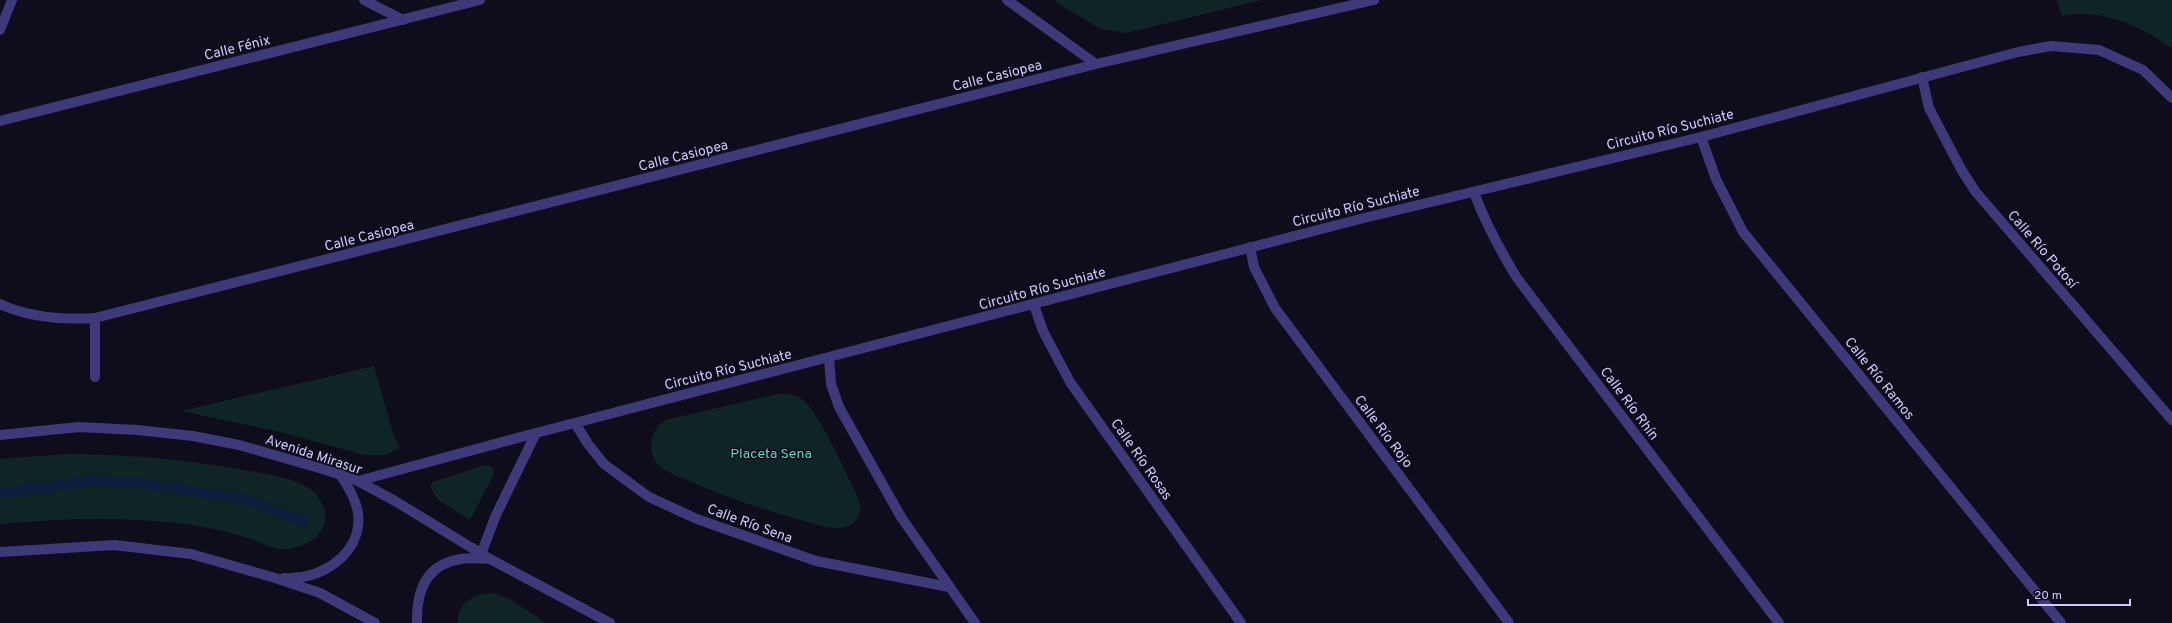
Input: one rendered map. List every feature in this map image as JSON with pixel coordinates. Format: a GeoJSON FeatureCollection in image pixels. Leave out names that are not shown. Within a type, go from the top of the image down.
{"type":"FeatureCollection","features":[{"type":"Feature","properties":{"kind":"street"},"geometry":{"type":"LineString","coordinates":[[0,30],[12,0]]}},
{"type":"Feature","properties":{"kind":"street"},"geometry":{"type":"LineString","coordinates":[[364,0],[403,20]]}},
{"type":"Feature","properties":{"kind":"street","name":"Calle Fénix"},"geometry":{"type":"LineString","coordinates":[[0,121],[480,0]]}},
{"type":"Feature","properties":{"kind":"street"},"geometry":{"type":"LineString","coordinates":[[1007,0],[1096,64]]}},
{"type":"Feature","properties":{"kind":"street","name":"Calle Casiopea"},"geometry":{"type":"LineString","coordinates":[[0,304],[32,315],[69,320],[95,318],[1096,64],[1374,0]]}},
{"type":"Feature","properties":{"kind":"street","name":"Circuito Río Suchiate"},"geometry":{"type":"LineString","coordinates":[[358,481],[536,433],[1034,305],[1250,247],[1701,137],[2018,52],[2051,46],[2099,50],[2143,70],[2172,98]]}},
{"type":"Feature","properties":{"kind":"street","name":"Calle Río Potosí"},"geometry":{"type":"LineString","coordinates":[[1922,77],[1929,108],[1957,163],[1975,191],[2172,420]]}},
{"type":"Feature","properties":{"kind":"street","name":"Calle Río Ramos"},"geometry":{"type":"LineString","coordinates":[[1701,137],[1716,180],[1743,232],[2061,623]]}},
{"type":"Feature","properties":{"kind":"street","name":"Calle Río Rhín"},"geometry":{"type":"LineString","coordinates":[[1474,192],[1481,213],[1498,247],[1518,278],[1779,623]]}},
{"type":"Feature","properties":{"kind":"street","name":"Calle Río Rojo"},"geometry":{"type":"LineString","coordinates":[[1250,247],[1254,266],[1275,308],[1509,623]]}},
{"type":"Feature","properties":{"kind":"street","name":"Calle Río Rosas"},"geometry":{"type":"LineString","coordinates":[[1034,305],[1043,331],[1070,382],[1241,623]]}},
{"type":"Feature","properties":{"kind":"street"},"geometry":{"type":"LineString","coordinates":[[95,318],[95,377]]}},
{"type":"Feature","properties":{"kind":"street"},"geometry":{"type":"LineString","coordinates":[[829,358],[831,384],[839,407],[901,517],[975,623]]}},
{"type":"Feature","properties":{"kind":"street","name":"Calle Río Sena"},"geometry":{"type":"LineString","coordinates":[[575,423],[588,444],[604,464],[649,497],[696,519],[816,561],[949,587]]}},
{"type":"Feature","properties":{"kind":"street","name":"Avenida Mirasur"},"geometry":{"type":"LineString","coordinates":[[0,435],[93,427],[193,436],[239,445],[340,474],[358,481],[395,501],[485,556],[610,623]]}},
{"type":"Feature","properties":{"kind":"street"},"geometry":{"type":"LineString","coordinates":[[417,623],[418,598],[432,572],[442,565],[457,560],[485,556],[496,515],[536,433]]}},
{"type":"Feature","properties":{"kind":"street"},"geometry":{"type":"LineString","coordinates":[[272,577],[289,578],[319,573],[332,567],[349,549],[356,533],[358,514],[352,495],[340,474]]}},
{"type":"Feature","properties":{"kind":"street"},"geometry":{"type":"LineString","coordinates":[[0,552],[114,544],[190,554],[272,577],[320,593],[375,623]]}},
{"type":"Feature","properties":{"kind":"green space"},"geometry":{"type":"Polygon","coordinates":[[[1053,0],[1262,0],[1126,33],[1100,29],[1053,0]]]}},
{"type":"Feature","properties":{"kind":"green space"},"geometry":{"type":"Polygon","coordinates":[[[2057,0],[2172,0],[2172,49],[2148,33],[2120,21],[2091,15],[2077,14],[2062,16],[2057,0]]]}},
{"type":"Feature","properties":{"kind":"green space"},"geometry":{"type":"Polygon","coordinates":[[[374,366],[394,436],[400,448],[385,455],[364,455],[280,432],[181,411],[374,366]]]}},
{"type":"Feature","properties":{"kind":"green space","name":"Placeta Sena"},"geometry":{"type":"Polygon","coordinates":[[[778,394],[793,395],[802,399],[809,406],[824,429],[857,495],[861,510],[856,520],[851,525],[840,528],[826,527],[759,508],[730,498],[673,474],[665,470],[654,459],[651,445],[652,438],[659,425],[665,420],[778,394]]]}},
{"type":"Feature","properties":{"kind":"green space"},"geometry":{"type":"Polygon","coordinates":[[[64,454],[112,455],[184,461],[271,475],[295,481],[309,488],[320,499],[325,515],[325,523],[318,536],[311,541],[304,545],[288,549],[278,549],[224,531],[174,523],[124,519],[75,519],[0,524],[0,459],[64,454]]]}},
{"type":"Feature","properties":{"kind":"green space"},"geometry":{"type":"Polygon","coordinates":[[[485,465],[492,467],[494,474],[470,520],[438,500],[430,488],[432,482],[485,465]]]}},
{"type":"Feature","properties":{"kind":"green space"},"geometry":{"type":"Polygon","coordinates":[[[493,593],[510,599],[546,623],[458,623],[460,610],[468,600],[480,595],[493,593]]]}},
{"type":"Feature","properties":{"kind":"waterway"},"geometry":{"type":"LineString","coordinates":[[0,493],[94,481],[138,483],[246,499],[304,522]]}}]}
